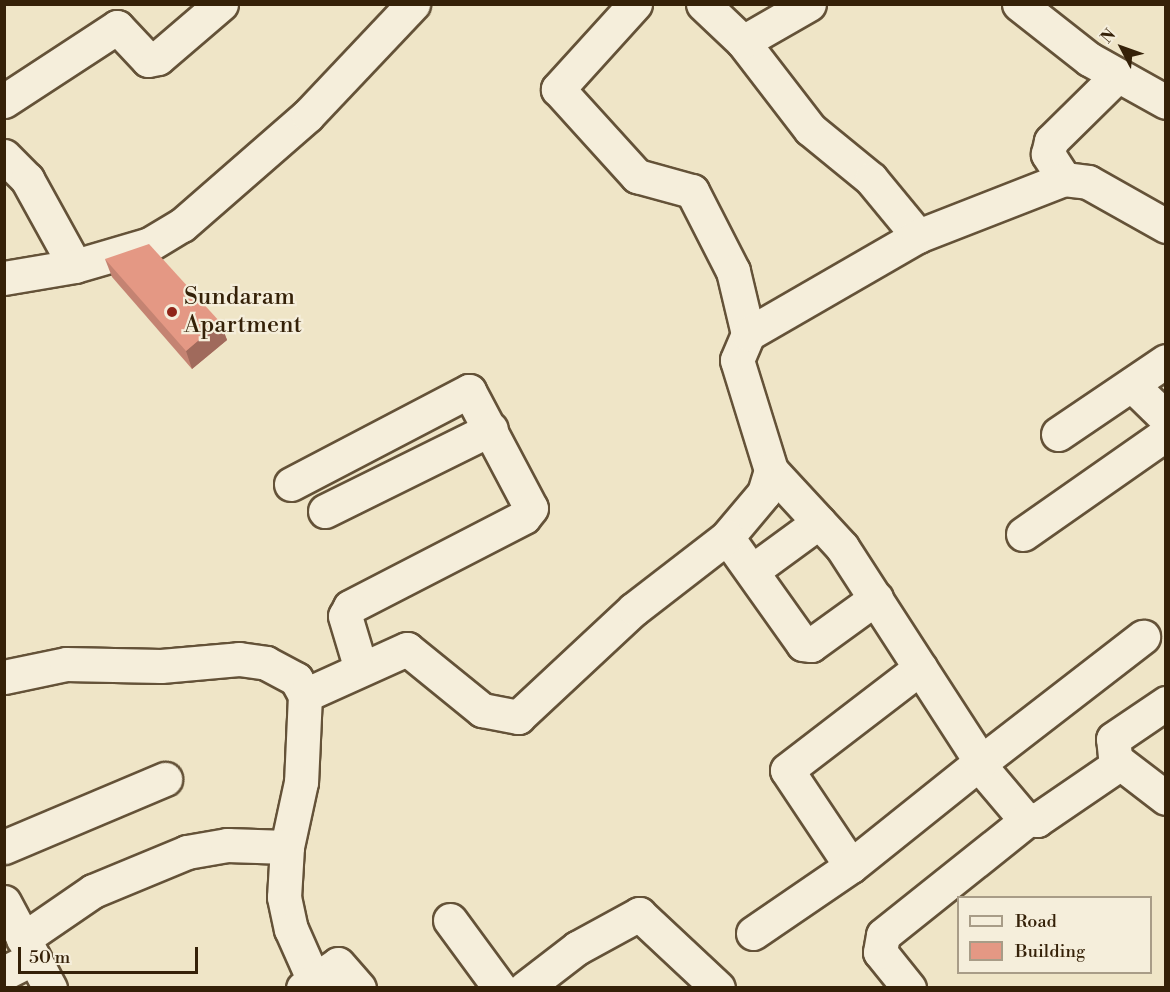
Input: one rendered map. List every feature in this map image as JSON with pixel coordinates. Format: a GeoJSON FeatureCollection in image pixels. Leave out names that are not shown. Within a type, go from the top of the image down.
{"type":"FeatureCollection","features":[{"type":"Feature","properties":{"kind":"street"},"geometry":{"type":"LineString","coordinates":[[4,101],[117,27],[148,60],[158,58],[221,4]]}},
{"type":"Feature","properties":{"kind":"street"},"geometry":{"type":"LineString","coordinates":[[4,278],[75,266],[150,244],[214,201],[413,4]]}},
{"type":"Feature","properties":{"kind":"street"},"geometry":{"type":"LineString","coordinates":[[635,4],[559,82],[558,91],[637,176],[692,191],[732,272],[748,334]]}},
{"type":"Feature","properties":{"kind":"street"},"geometry":{"type":"LineString","coordinates":[[703,4],[743,42],[810,129],[871,179],[918,236]]}},
{"type":"Feature","properties":{"kind":"street"},"geometry":{"type":"LineString","coordinates":[[743,42],[809,4]]}},
{"type":"Feature","properties":{"kind":"street"},"geometry":{"type":"LineString","coordinates":[[1019,4],[1117,76],[1166,102]]}},
{"type":"Feature","properties":{"kind":"street"},"geometry":{"type":"LineString","coordinates":[[1064,179],[1048,154],[1051,141],[1117,76]]}},
{"type":"Feature","properties":{"kind":"street"},"geometry":{"type":"LineString","coordinates":[[4,156],[27,179],[75,266]]}},
{"type":"Feature","properties":{"kind":"street"},"geometry":{"type":"LineString","coordinates":[[1027,820],[981,764],[876,598],[819,522],[771,470],[737,360],[748,334],[918,236],[1064,179],[1088,182],[1166,226]]}},
{"type":"Feature","properties":{"kind":"street"},"geometry":{"type":"LineString","coordinates":[[1058,434],[1134,387],[1166,361]]}},
{"type":"Feature","properties":{"kind":"street"},"geometry":{"type":"LineString","coordinates":[[1134,387],[1166,418]]}},
{"type":"Feature","properties":{"kind":"street"},"geometry":{"type":"LineString","coordinates":[[291,484],[466,391],[490,429],[529,511],[347,610],[360,666]]}},
{"type":"Feature","properties":{"kind":"street"},"geometry":{"type":"LineString","coordinates":[[325,511],[490,429]]}},
{"type":"Feature","properties":{"kind":"street"},"geometry":{"type":"LineString","coordinates":[[1023,534],[1166,434]]}},
{"type":"Feature","properties":{"kind":"street"},"geometry":{"type":"LineString","coordinates":[[305,695],[360,666],[407,649],[482,710],[518,717],[634,609],[726,537],[764,493],[771,470]]}},
{"type":"Feature","properties":{"kind":"street"},"geometry":{"type":"LineString","coordinates":[[753,571],[819,522]]}},
{"type":"Feature","properties":{"kind":"street"},"geometry":{"type":"LineString","coordinates":[[726,537],[806,646],[876,598]]}},
{"type":"Feature","properties":{"kind":"street"},"geometry":{"type":"LineString","coordinates":[[753,933],[851,866],[1143,637]]}},
{"type":"Feature","properties":{"kind":"street"},"geometry":{"type":"LineString","coordinates":[[5,673],[66,664],[161,666],[253,659],[286,671],[305,695],[301,782],[287,847],[285,912],[309,984],[338,964],[359,987]]}},
{"type":"Feature","properties":{"kind":"street"},"geometry":{"type":"LineString","coordinates":[[851,866],[786,774],[920,668]]}},
{"type":"Feature","properties":{"kind":"street"},"geometry":{"type":"LineString","coordinates":[[1166,703],[1113,739],[1119,762],[1166,798]]}},
{"type":"Feature","properties":{"kind":"street"},"geometry":{"type":"LineString","coordinates":[[909,987],[884,958],[883,935],[1027,820],[1046,814],[1119,762]]}},
{"type":"Feature","properties":{"kind":"street"},"geometry":{"type":"LineString","coordinates":[[4,847],[165,779]]}},
{"type":"Feature","properties":{"kind":"street"},"geometry":{"type":"LineString","coordinates":[[4,973],[28,948],[93,891],[187,852],[227,845],[287,847]]}},
{"type":"Feature","properties":{"kind":"street"},"geometry":{"type":"LineString","coordinates":[[4,902],[50,987]]}},
{"type":"Feature","properties":{"kind":"street"},"geometry":{"type":"LineString","coordinates":[[543,982],[639,914],[718,987]]}},
{"type":"Feature","properties":{"kind":"street"},"geometry":{"type":"LineString","coordinates":[[450,920],[500,987]]}},
{"type":"Feature","properties":{"kind":"building","name":"Sundaram Apartment"},"geometry":{"type":"Polygon","coordinates":[[[149,244],[220,322],[186,351],[105,259],[149,244]]]}},
{"type":"Feature","properties":{"kind":"place","name":"Sundaram Apartment"},"geometry":{"type":"Point","coordinates":[172,312]}}]}
